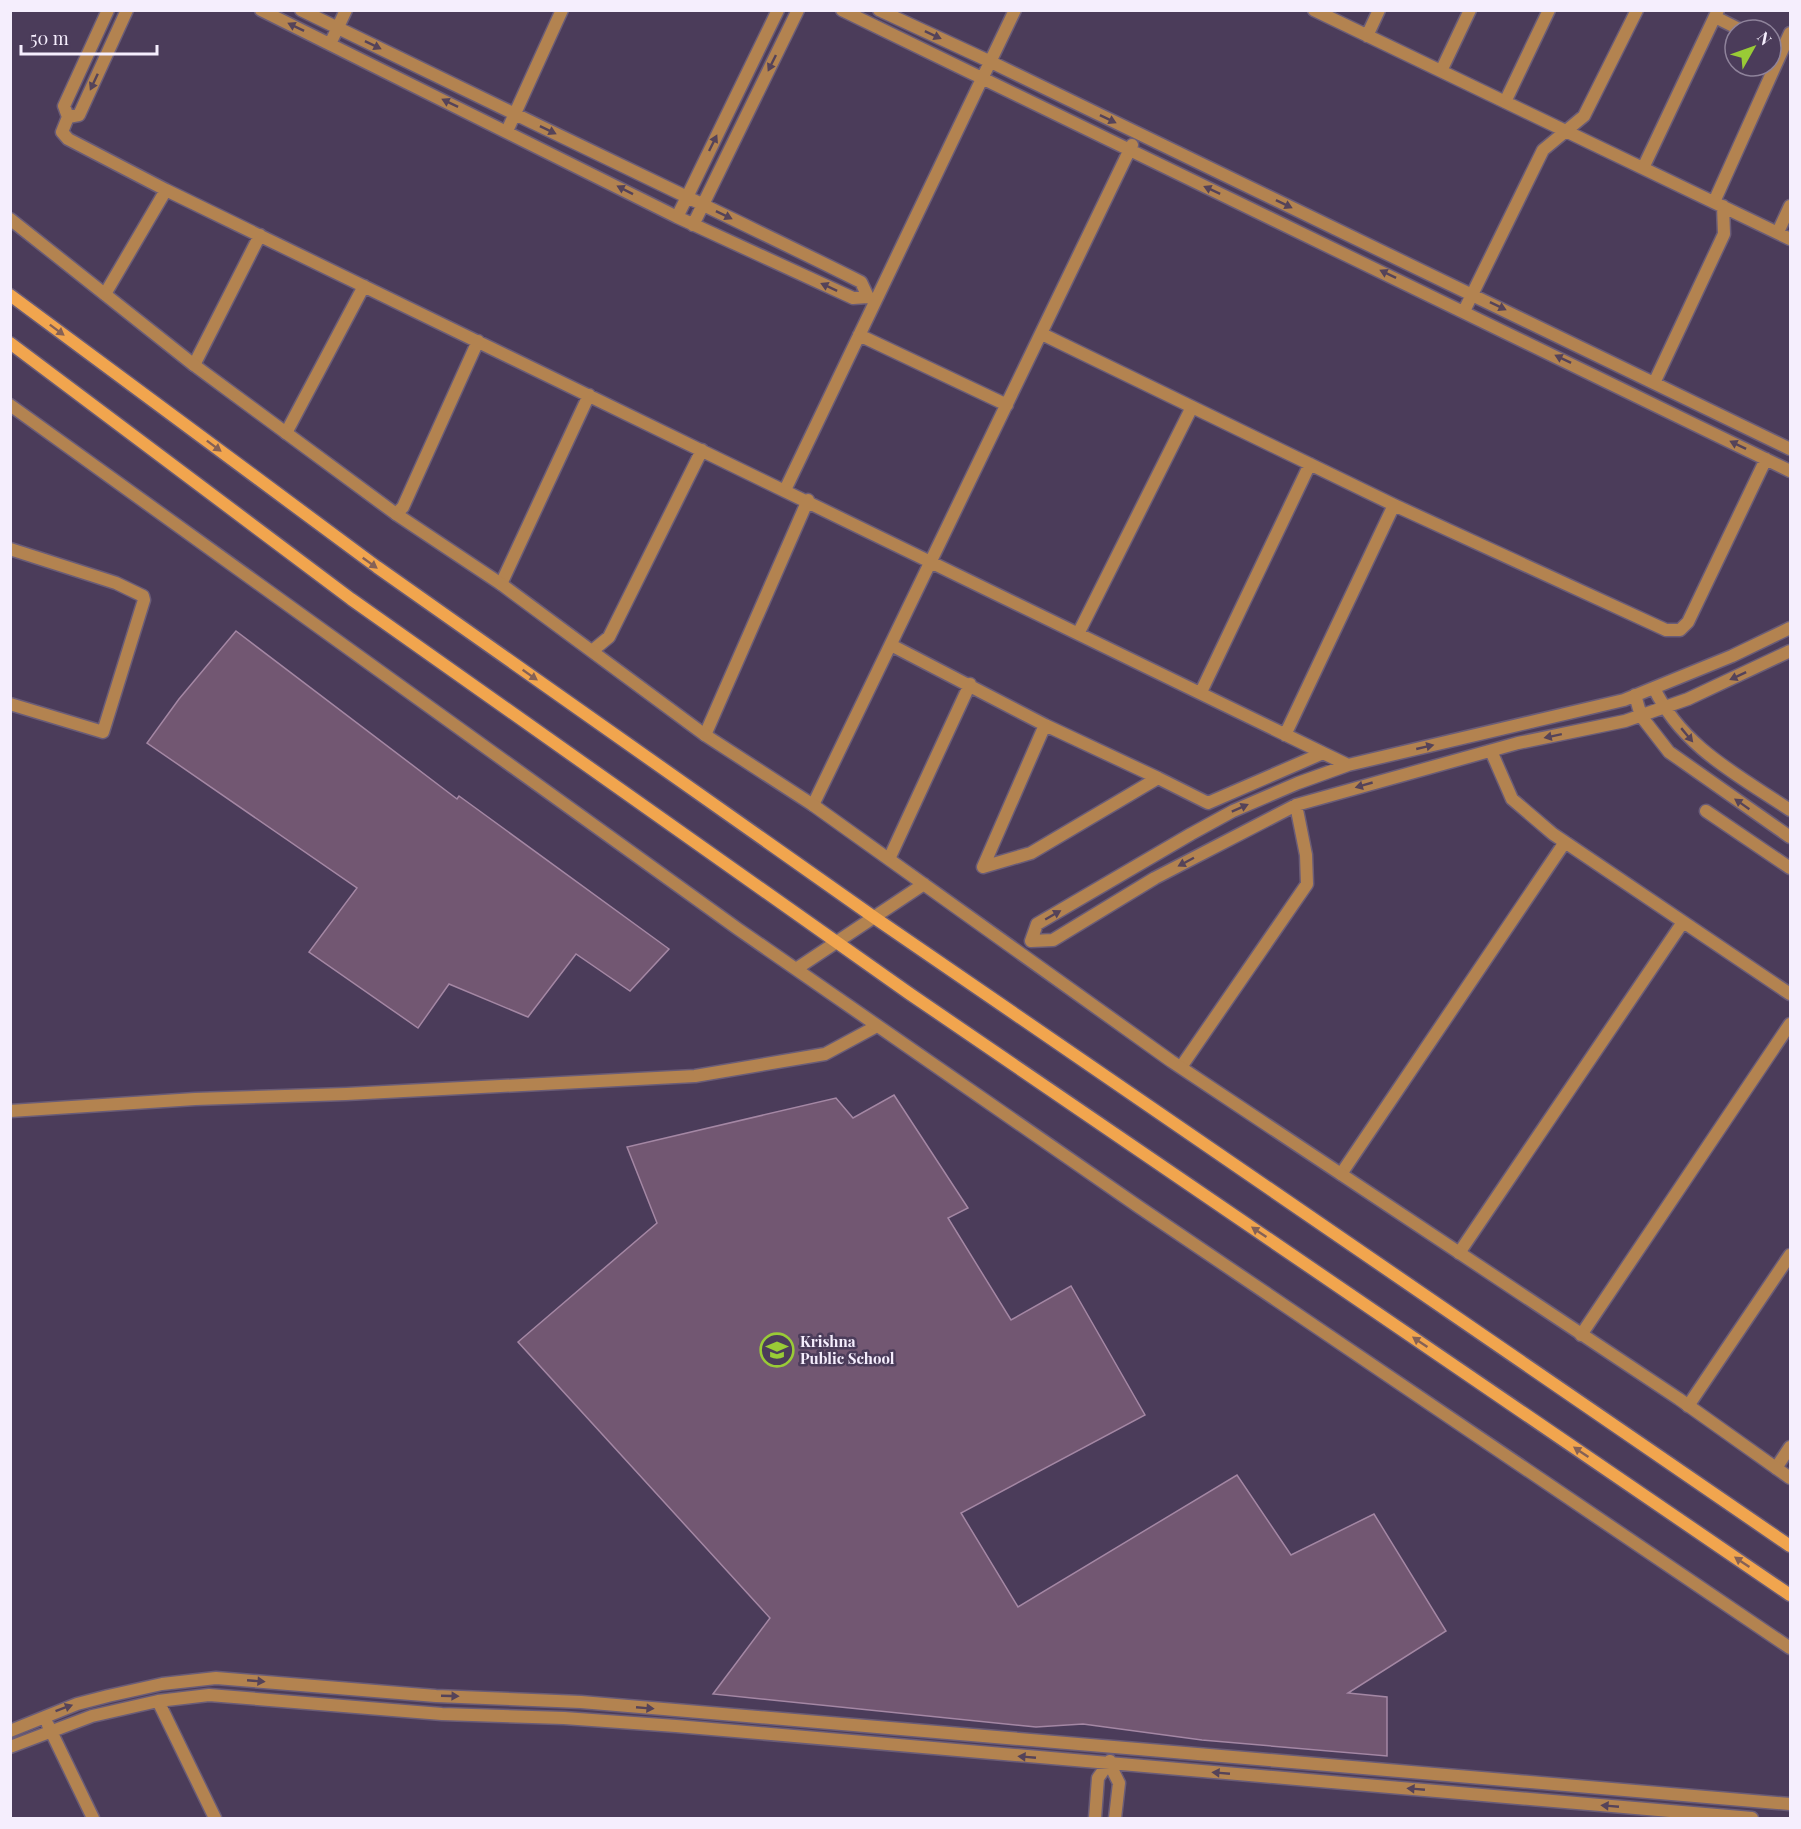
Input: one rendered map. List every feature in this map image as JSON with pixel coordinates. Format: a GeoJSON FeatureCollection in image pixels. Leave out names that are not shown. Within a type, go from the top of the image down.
{"type":"FeatureCollection","features":[{"type":"Feature","properties":{"kind":"main road"},"geometry":{"type":"LineString","coordinates":[[10,295],[377,567],[874,918],[1791,1546]]}},
{"type":"Feature","properties":{"kind":"main road"},"geometry":{"type":"LineString","coordinates":[[10,343],[351,599],[910,994],[1791,1595]]}},
{"type":"Feature","properties":{"kind":"street"},"geometry":{"type":"LineString","coordinates":[[108,10],[64,106],[68,117],[62,132],[68,139],[166,190],[808,500],[1348,765]]}},
{"type":"Feature","properties":{"kind":"street"},"geometry":{"type":"LineString","coordinates":[[68,117],[78,115],[128,10]]}},
{"type":"Feature","properties":{"kind":"street"},"geometry":{"type":"LineString","coordinates":[[261,10],[693,225],[853,298],[872,299]]}},
{"type":"Feature","properties":{"kind":"street"},"geometry":{"type":"LineString","coordinates":[[301,10],[861,282],[872,299]]}},
{"type":"Feature","properties":{"kind":"street"},"geometry":{"type":"LineString","coordinates":[[330,44],[346,10]]}},
{"type":"Feature","properties":{"kind":"street"},"geometry":{"type":"LineString","coordinates":[[507,131],[562,10]]}},
{"type":"Feature","properties":{"kind":"street"},"geometry":{"type":"LineString","coordinates":[[677,217],[778,10]]}},
{"type":"Feature","properties":{"kind":"street"},"geometry":{"type":"LineString","coordinates":[[693,225],[798,10]]}},
{"type":"Feature","properties":{"kind":"street"},"geometry":{"type":"LineString","coordinates":[[842,10],[1791,471]]}},
{"type":"Feature","properties":{"kind":"street"},"geometry":{"type":"LineString","coordinates":[[879,10],[1791,448]]}},
{"type":"Feature","properties":{"kind":"street"},"geometry":{"type":"LineString","coordinates":[[785,490],[860,335],[872,299],[1015,10]]}},
{"type":"Feature","properties":{"kind":"street"},"geometry":{"type":"LineString","coordinates":[[1314,10],[1791,239]]}},
{"type":"Feature","properties":{"kind":"street"},"geometry":{"type":"LineString","coordinates":[[1367,36],[1379,10]]}},
{"type":"Feature","properties":{"kind":"street"},"geometry":{"type":"LineString","coordinates":[[1441,71],[1470,10]]}},
{"type":"Feature","properties":{"kind":"street"},"geometry":{"type":"LineString","coordinates":[[1505,102],[1549,10]]}},
{"type":"Feature","properties":{"kind":"street"},"geometry":{"type":"LineString","coordinates":[[1464,311],[1543,150],[1584,116],[1637,10]]}},
{"type":"Feature","properties":{"kind":"street"},"geometry":{"type":"LineString","coordinates":[[1643,168],[1716,14]]}},
{"type":"Feature","properties":{"kind":"street"},"geometry":{"type":"LineString","coordinates":[[1655,381],[1724,234],[1719,204],[1766,78]]}},
{"type":"Feature","properties":{"kind":"street"},"geometry":{"type":"LineString","coordinates":[[813,805],[1138,134]]}},
{"type":"Feature","properties":{"kind":"street"},"geometry":{"type":"LineString","coordinates":[[105,294],[166,190]]}},
{"type":"Feature","properties":{"kind":"street"},"geometry":{"type":"LineString","coordinates":[[1778,232],[1791,206]]}},
{"type":"Feature","properties":{"kind":"street"},"geometry":{"type":"LineString","coordinates":[[10,219],[194,365],[396,514],[501,584],[705,735],[813,805],[1181,1067],[1688,1406],[1791,1478]]}},
{"type":"Feature","properties":{"kind":"street"},"geometry":{"type":"LineString","coordinates":[[194,365],[260,235]]}},
{"type":"Feature","properties":{"kind":"street"},"geometry":{"type":"LineString","coordinates":[[286,433],[364,286]]}},
{"type":"Feature","properties":{"kind":"street"},"geometry":{"type":"LineString","coordinates":[[1042,334],[1394,505],[1666,630],[1680,630],[1688,622],[1766,459]]}},
{"type":"Feature","properties":{"kind":"street"},"geometry":{"type":"LineString","coordinates":[[860,335],[1007,405]]}},
{"type":"Feature","properties":{"kind":"street"},"geometry":{"type":"LineString","coordinates":[[396,514],[403,507],[478,341]]}},
{"type":"Feature","properties":{"kind":"street"},"geometry":{"type":"LineString","coordinates":[[501,584],[589,395]]}},
{"type":"Feature","properties":{"kind":"street"},"geometry":{"type":"LineString","coordinates":[[10,405],[206,549],[795,969],[1139,1208],[1791,1648]]}},
{"type":"Feature","properties":{"kind":"street"},"geometry":{"type":"LineString","coordinates":[[1079,632],[1192,407]]}},
{"type":"Feature","properties":{"kind":"street"},"geometry":{"type":"LineString","coordinates":[[592,651],[609,637],[702,450]]}},
{"type":"Feature","properties":{"kind":"street"},"geometry":{"type":"LineString","coordinates":[[1201,692],[1310,464]]}},
{"type":"Feature","properties":{"kind":"street"},"geometry":{"type":"LineString","coordinates":[[705,735],[808,500]]}},
{"type":"Feature","properties":{"kind":"street"},"geometry":{"type":"LineString","coordinates":[[1286,735],[1394,505]]}},
{"type":"Feature","properties":{"kind":"street"},"geometry":{"type":"LineString","coordinates":[[10,549],[116,583],[143,596],[144,600],[103,732],[10,704]]}},
{"type":"Feature","properties":{"kind":"street"},"geometry":{"type":"LineString","coordinates":[[1031,941],[1037,924],[1191,834],[1255,802],[1348,765],[1555,717],[1635,695],[1732,656],[1791,628]]}},
{"type":"Feature","properties":{"kind":"street"},"geometry":{"type":"LineString","coordinates":[[891,645],[1045,724],[1208,803],[1323,753]]}},
{"type":"Feature","properties":{"kind":"street"},"geometry":{"type":"LineString","coordinates":[[1014,949],[1031,941],[1053,940],[1155,878],[1296,805],[1491,751],[1641,716],[1664,708],[1791,651]]}},
{"type":"Feature","properties":{"kind":"street"},"geometry":{"type":"LineString","coordinates":[[889,859],[970,684]]}},
{"type":"Feature","properties":{"kind":"street"},"geometry":{"type":"LineString","coordinates":[[1654,687],[1664,708],[1697,747],[1791,810]]}},
{"type":"Feature","properties":{"kind":"street"},"geometry":{"type":"LineString","coordinates":[[1635,695],[1641,716],[1669,752],[1791,837]]}},
{"type":"Feature","properties":{"kind":"street"},"geometry":{"type":"LineString","coordinates":[[1045,724],[983,867],[1030,853],[1158,778]]}},
{"type":"Feature","properties":{"kind":"street"},"geometry":{"type":"LineString","coordinates":[[1491,751],[1512,798],[1565,842],[1791,994]]}},
{"type":"Feature","properties":{"kind":"street"},"geometry":{"type":"LineString","coordinates":[[1181,1067],[1307,884],[1306,855],[1296,805]]}},
{"type":"Feature","properties":{"kind":"street"},"geometry":{"type":"LineString","coordinates":[[1706,811],[1791,868]]}},
{"type":"Feature","properties":{"kind":"street"},"geometry":{"type":"LineString","coordinates":[[1341,1174],[1565,842]]}},
{"type":"Feature","properties":{"kind":"street"},"geometry":{"type":"LineString","coordinates":[[795,969],[924,884]]}},
{"type":"Feature","properties":{"kind":"street"},"geometry":{"type":"LineString","coordinates":[[1459,1253],[1683,922]]}},
{"type":"Feature","properties":{"kind":"street"},"geometry":{"type":"LineString","coordinates":[[1581,1335],[1791,1024]]}},
{"type":"Feature","properties":{"kind":"street"},"geometry":{"type":"LineString","coordinates":[[10,1111],[195,1099],[346,1094],[695,1076],[825,1054],[877,1026]]}},
{"type":"Feature","properties":{"kind":"street"},"geometry":{"type":"LineString","coordinates":[[1688,1406],[1791,1255]]}},
{"type":"Feature","properties":{"kind":"street"},"geometry":{"type":"LineString","coordinates":[[1776,1468],[1791,1447]]}},
{"type":"Feature","properties":{"kind":"street"},"geometry":{"type":"LineString","coordinates":[[10,1731],[45,1716],[108,1696],[172,1683],[216,1678],[436,1696],[581,1702],[1791,1804]]}},
{"type":"Feature","properties":{"kind":"street"},"geometry":{"type":"LineString","coordinates":[[10,1747],[92,1716],[158,1701],[209,1695],[442,1714],[564,1718],[1752,1818]]}},
{"type":"Feature","properties":{"kind":"street"},"geometry":{"type":"LineString","coordinates":[[158,1701],[215,1818]]}},
{"type":"Feature","properties":{"kind":"street"},"geometry":{"type":"LineString","coordinates":[[45,1716],[93,1818]]}},
{"type":"Feature","properties":{"kind":"street"},"geometry":{"type":"LineString","coordinates":[[1111,1747],[1110,1765],[1119,1783],[1116,1818]]}},
{"type":"Feature","properties":{"kind":"street"},"geometry":{"type":"LineString","coordinates":[[1095,1818],[1098,1778],[1110,1765]]}},
{"type":"Feature","properties":{"kind":"building"},"geometry":{"type":"Polygon","coordinates":[[[236,631],[457,799],[459,796],[669,949],[630,991],[576,954],[528,1017],[449,984],[418,1028],[309,952],[357,888],[147,743],[179,699],[236,631]]]}},
{"type":"Feature","properties":{"kind":"building"},"geometry":{"type":"Polygon","coordinates":[[[894,1095],[968,1208],[948,1218],[1011,1320],[1071,1286],[1145,1415],[961,1513],[1018,1607],[1237,1475],[1291,1555],[1374,1514],[1446,1631],[1348,1693],[1387,1697],[1387,1756],[1202,1740],[1083,1724],[1036,1727],[713,1694],[770,1618],[518,1342],[657,1223],[627,1147],[836,1098],[853,1118],[894,1095]]]}},
{"type":"Feature","properties":{"kind":"place","name":"Krishna Public School"},"geometry":{"type":"Point","coordinates":[777,1350]}}]}
